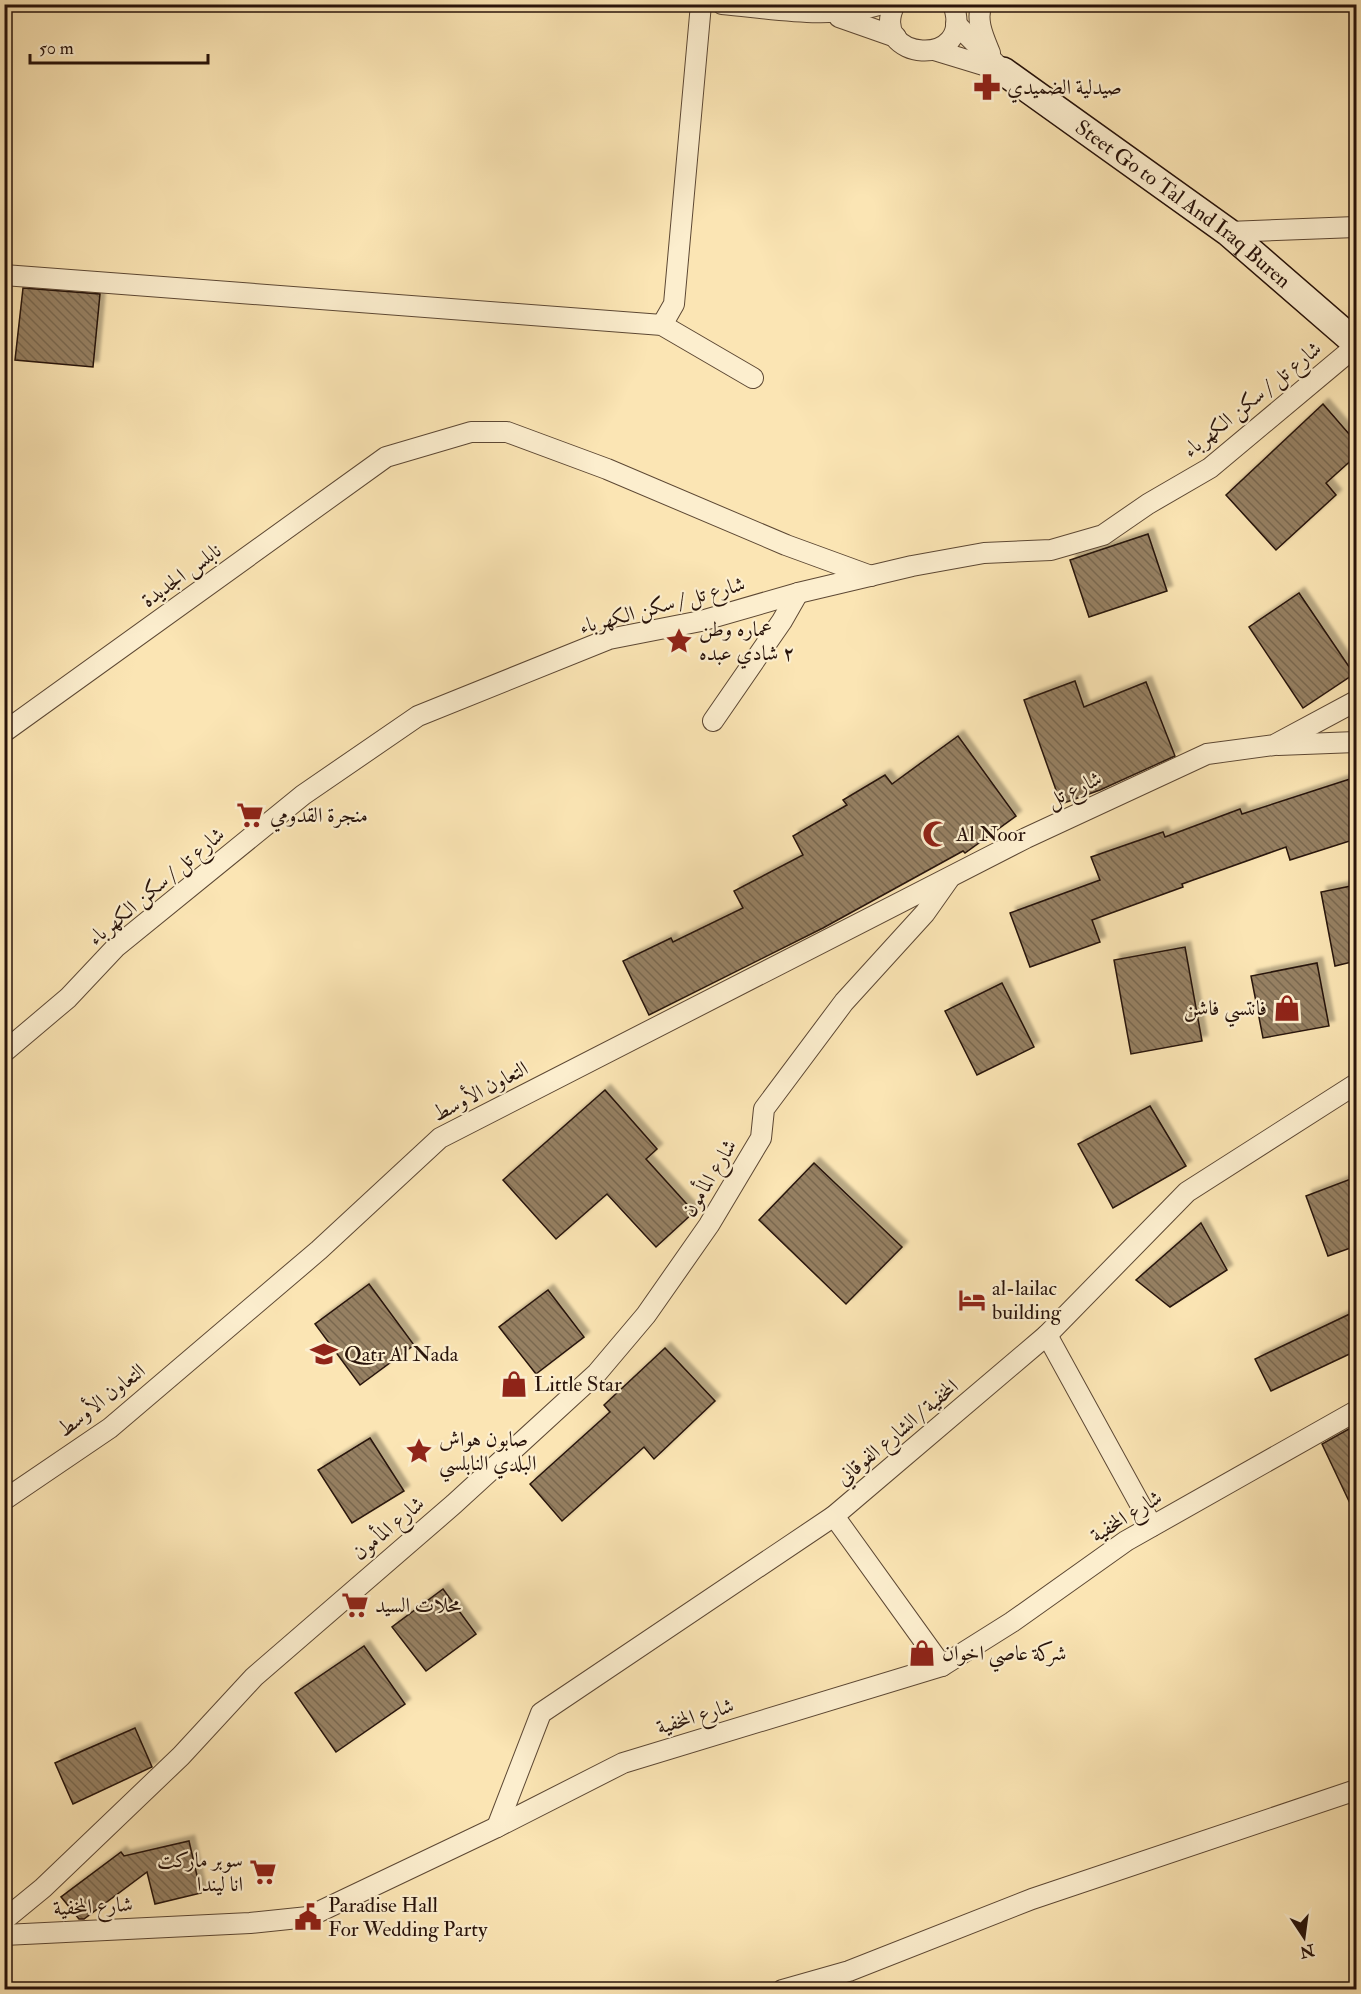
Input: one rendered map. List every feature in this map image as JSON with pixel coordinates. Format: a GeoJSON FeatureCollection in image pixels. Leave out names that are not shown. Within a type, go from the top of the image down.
{"type":"FeatureCollection","features":[{"type":"Feature","properties":{"kind":"street"},"geometry":{"type":"LineString","coordinates":[[662,325],[674,304],[702,4]]}},
{"type":"Feature","properties":{"kind":"street"},"geometry":{"type":"LineString","coordinates":[[722,4],[824,13],[850,12],[884,4]]}},
{"type":"Feature","properties":{"kind":"street"},"geometry":{"type":"LineString","coordinates":[[895,4],[891,21],[896,37],[906,48],[916,51],[934,50],[998,66]]}},
{"type":"Feature","properties":{"kind":"street"},"geometry":{"type":"LineString","coordinates":[[982,4],[980,29],[998,66]]}},
{"type":"Feature","properties":{"kind":"street"},"geometry":{"type":"LineString","coordinates":[[934,50],[946,43],[958,12]]}},
{"type":"Feature","properties":{"kind":"street"},"geometry":{"type":"LineString","coordinates":[[958,12],[998,66]]}},
{"type":"Feature","properties":{"kind":"street"},"geometry":{"type":"LineString","coordinates":[[824,13],[861,23],[896,37]]}},
{"type":"Feature","properties":{"kind":"street","name":"Steet Go to Tal And Iraq Buren"},"geometry":{"type":"LineString","coordinates":[[998,66],[1228,232],[1356,344]]}},
{"type":"Feature","properties":{"kind":"street"},"geometry":{"type":"LineString","coordinates":[[1228,232],[1356,227]]}},
{"type":"Feature","properties":{"kind":"street"},"geometry":{"type":"LineString","coordinates":[[4,275],[662,325],[753,378]]}},
{"type":"Feature","properties":{"kind":"street","name":"شارع تل / سكن الكهرباء"},"geometry":{"type":"LineString","coordinates":[[4,1052],[68,998],[116,947],[303,795],[418,716],[609,639],[701,621],[798,593],[871,576],[984,553],[1051,550],[1103,535],[1148,504],[1210,468],[1356,344]]}},
{"type":"Feature","properties":{"kind":"street","name":"نابلس الجديدة"},"geometry":{"type":"LineString","coordinates":[[4,732],[387,457],[471,432],[507,432],[607,469],[786,545],[871,576]]}},
{"type":"Feature","properties":{"kind":"street"},"geometry":{"type":"LineString","coordinates":[[713,721],[782,621],[798,593]]}},
{"type":"Feature","properties":{"kind":"street","name":"شارع تل"},"geometry":{"type":"LineString","coordinates":[[761,1138],[764,1109],[844,1002],[925,913],[950,877],[1026,838],[1207,754],[1274,745],[1356,701]]}},
{"type":"Feature","properties":{"kind":"street"},"geometry":{"type":"LineString","coordinates":[[1274,745],[1356,742]]}},
{"type":"Feature","properties":{"kind":"street","name":"التعاون الأوسط"},"geometry":{"type":"LineString","coordinates":[[4,1500],[110,1428],[319,1250],[440,1138],[950,877]]}},
{"type":"Feature","properties":{"kind":"street","name":"المخفية / الشارع الفوقاني"},"geometry":{"type":"LineString","coordinates":[[497,1827],[541,1713],[834,1516],[1047,1335],[1187,1192],[1356,1084]]}},
{"type":"Feature","properties":{"kind":"street","name":"شارع المأمون"},"geometry":{"type":"LineString","coordinates":[[4,1920],[50,1882],[170,1767],[254,1677],[454,1504],[597,1373],[646,1315],[690,1253],[761,1138]]}},
{"type":"Feature","properties":{"kind":"street"},"geometry":{"type":"LineString","coordinates":[[1047,1335],[1152,1526]]}},
{"type":"Feature","properties":{"kind":"street","name":"شارع المخفية"},"geometry":{"type":"LineString","coordinates":[[4,1935],[250,1923],[308,1917],[497,1827],[623,1763],[942,1666],[1012,1622],[1126,1541],[1356,1411]]}},
{"type":"Feature","properties":{"kind":"street"},"geometry":{"type":"LineString","coordinates":[[834,1516],[942,1666]]}},
{"type":"Feature","properties":{"kind":"street"},"geometry":{"type":"LineString","coordinates":[[782,1989],[849,1971],[1032,1899],[1356,1790]]}},
{"type":"Feature","properties":{"kind":"building"},"geometry":{"type":"Polygon","coordinates":[[[23,288],[100,294],[93,367],[15,360],[23,288]]]}},
{"type":"Feature","properties":{"kind":"building"},"geometry":{"type":"Polygon","coordinates":[[[1323,404],[1356,442],[1356,456],[1326,483],[1336,495],[1276,550],[1226,495],[1323,404]]]}},
{"type":"Feature","properties":{"kind":"building"},"geometry":{"type":"Polygon","coordinates":[[[1148,534],[1167,591],[1089,617],[1070,560],[1148,534]]]}},
{"type":"Feature","properties":{"kind":"building"},"geometry":{"type":"Polygon","coordinates":[[[1299,593],[1354,674],[1303,708],[1249,627],[1299,593]]]}},
{"type":"Feature","properties":{"kind":"building"},"geometry":{"type":"Polygon","coordinates":[[[1075,681],[1084,707],[1146,682],[1175,756],[1100,790],[1061,804],[1024,700],[1075,681]]]}},
{"type":"Feature","properties":{"kind":"building"},"geometry":{"type":"Polygon","coordinates":[[[958,736],[1016,816],[965,853],[963,851],[823,928],[649,1015],[623,961],[671,938],[673,942],[743,908],[734,891],[803,855],[793,836],[847,805],[843,800],[885,775],[892,784],[958,736]]]}},
{"type":"Feature","properties":{"kind":"building"},"geometry":{"type":"Polygon","coordinates":[[[1353,778],[1356,790],[1356,839],[1290,860],[1286,847],[1182,884],[1183,887],[1092,920],[1100,942],[1030,967],[1010,913],[1100,880],[1091,857],[1163,832],[1165,837],[1240,809],[1242,814],[1353,778]]]}},
{"type":"Feature","properties":{"kind":"building"},"geometry":{"type":"Polygon","coordinates":[[[1356,885],[1356,961],[1335,966],[1321,892],[1356,885]]]}},
{"type":"Feature","properties":{"kind":"building"},"geometry":{"type":"Polygon","coordinates":[[[1185,947],[1202,1041],[1131,1054],[1114,960],[1185,947]]]}},
{"type":"Feature","properties":{"kind":"building"},"geometry":{"type":"Polygon","coordinates":[[[1317,963],[1329,1026],[1263,1038],[1251,976],[1317,963]]]}},
{"type":"Feature","properties":{"kind":"building"},"geometry":{"type":"Polygon","coordinates":[[[1002,983],[1034,1047],[977,1075],[945,1011],[1002,983]]]}},
{"type":"Feature","properties":{"kind":"building"},"geometry":{"type":"Polygon","coordinates":[[[605,1090],[657,1149],[646,1159],[694,1212],[656,1247],[607,1194],[556,1239],[503,1180],[605,1090]]]}},
{"type":"Feature","properties":{"kind":"building"},"geometry":{"type":"Polygon","coordinates":[[[1150,1106],[1186,1166],[1113,1208],[1078,1144],[1150,1106]]]}},
{"type":"Feature","properties":{"kind":"building"},"geometry":{"type":"Polygon","coordinates":[[[814,1163],[902,1247],[846,1304],[759,1220],[814,1163]]]}},
{"type":"Feature","properties":{"kind":"building"},"geometry":{"type":"Polygon","coordinates":[[[1356,1177],[1356,1246],[1328,1256],[1306,1196],[1356,1177]]]}},
{"type":"Feature","properties":{"kind":"building"},"geometry":{"type":"Polygon","coordinates":[[[1201,1223],[1227,1270],[1170,1307],[1136,1280],[1201,1223]]]}},
{"type":"Feature","properties":{"kind":"building"},"geometry":{"type":"Polygon","coordinates":[[[369,1284],[414,1345],[360,1385],[315,1324],[369,1284]]]}},
{"type":"Feature","properties":{"kind":"building"},"geometry":{"type":"Polygon","coordinates":[[[548,1290],[584,1337],[536,1374],[499,1327],[548,1290]]]}},
{"type":"Feature","properties":{"kind":"building"},"geometry":{"type":"Polygon","coordinates":[[[1356,1311],[1356,1351],[1271,1391],[1255,1359],[1356,1311]]]}},
{"type":"Feature","properties":{"kind":"building"},"geometry":{"type":"Polygon","coordinates":[[[665,1348],[715,1401],[654,1459],[644,1447],[562,1521],[530,1484],[610,1412],[604,1405],[665,1348]]]}},
{"type":"Feature","properties":{"kind":"building"},"geometry":{"type":"Polygon","coordinates":[[[1356,1425],[1356,1516],[1322,1444],[1356,1425]]]}},
{"type":"Feature","properties":{"kind":"building"},"geometry":{"type":"Polygon","coordinates":[[[370,1438],[404,1491],[352,1523],[318,1470],[370,1438]]]}},
{"type":"Feature","properties":{"kind":"building"},"geometry":{"type":"Polygon","coordinates":[[[443,1589],[476,1634],[426,1671],[392,1627],[443,1589]]]}},
{"type":"Feature","properties":{"kind":"building"},"geometry":{"type":"Polygon","coordinates":[[[364,1646],[405,1704],[336,1752],[295,1693],[364,1646]]]}},
{"type":"Feature","properties":{"kind":"building"},"geometry":{"type":"Polygon","coordinates":[[[135,1728],[152,1767],[73,1804],[55,1763],[135,1728]]]}},
{"type":"Feature","properties":{"kind":"building"},"geometry":{"type":"Polygon","coordinates":[[[189,1841],[201,1893],[155,1904],[147,1872],[84,1919],[79,1919],[61,1897],[121,1852],[124,1856],[189,1841]]]}},
{"type":"Feature","properties":{"kind":"place","name":"صيدلية الضميدي"},"geometry":{"type":"Point","coordinates":[987,87]}},
{"type":"Feature","properties":{"kind":"place","name":"عماره وطن ٢ شادي عبده"},"geometry":{"type":"Point","coordinates":[679,641]}},
{"type":"Feature","properties":{"kind":"place","name":"منجرة القدومي"},"geometry":{"type":"Point","coordinates":[250,815]}},
{"type":"Feature","properties":{"kind":"place","name":"Al Noor"},"geometry":{"type":"Point","coordinates":[936,834]}},
{"type":"Feature","properties":{"kind":"place","name":"فانتسي فاشن"},"geometry":{"type":"Point","coordinates":[1287,1008]}},
{"type":"Feature","properties":{"kind":"place","name":"al-lailac building"},"geometry":{"type":"Point","coordinates":[972,1300]}},
{"type":"Feature","properties":{"kind":"place","name":"Qatr Al Nada"},"geometry":{"type":"Point","coordinates":[324,1354]}},
{"type":"Feature","properties":{"kind":"place","name":"Little Star"},"geometry":{"type":"Point","coordinates":[514,1384]}},
{"type":"Feature","properties":{"kind":"place","name":"صابون هواش البلدي النابلسي"},"geometry":{"type":"Point","coordinates":[419,1451]}},
{"type":"Feature","properties":{"kind":"place","name":"محلات السيد"},"geometry":{"type":"Point","coordinates":[355,1605]}},
{"type":"Feature","properties":{"kind":"place","name":"شركة عاصي اخوان"},"geometry":{"type":"Point","coordinates":[922,1653]}},
{"type":"Feature","properties":{"kind":"place","name":"سوبر ماركت انا ليندا"},"geometry":{"type":"Point","coordinates":[263,1872]}},
{"type":"Feature","properties":{"kind":"place","name":"Paradise Hall For Wedding Party"},"geometry":{"type":"Point","coordinates":[308,1917]}}]}
